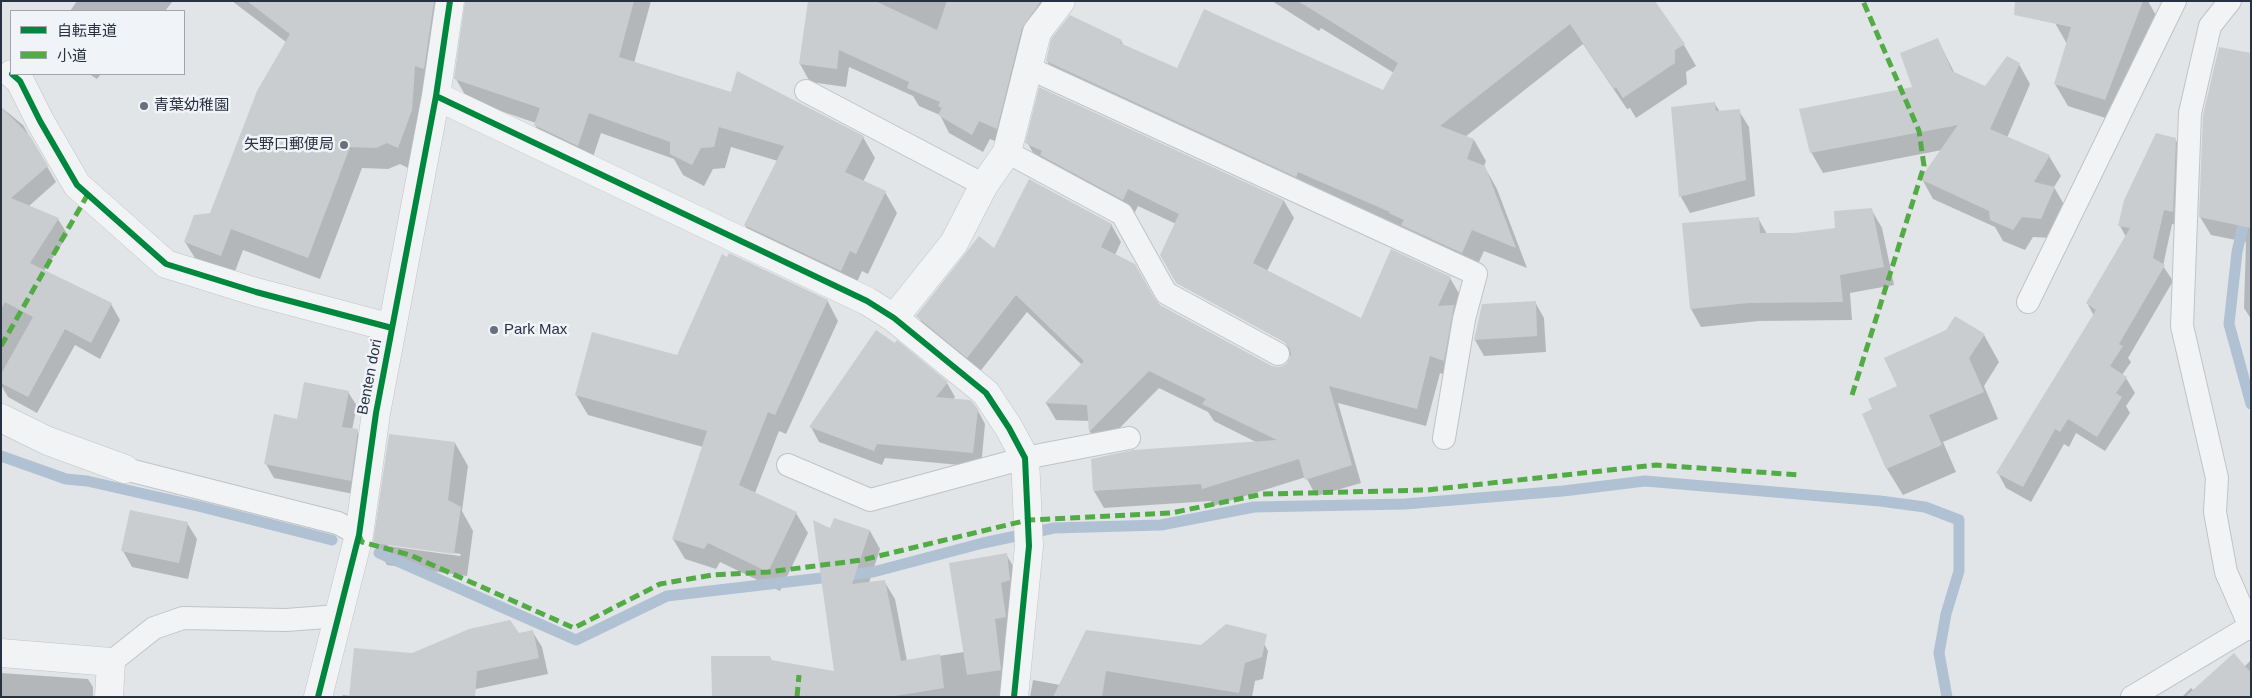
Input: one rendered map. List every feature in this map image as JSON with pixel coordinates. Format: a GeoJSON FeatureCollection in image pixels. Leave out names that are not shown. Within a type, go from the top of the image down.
{"type":"FeatureCollection","features":[{"type":"Feature","properties":{"kind":"street","name":"Benten dori"},"geometry":{"type":"LineString","coordinates":[[318,697],[359,535],[376,413],[436,96],[450,1]]}},
{"type":"Feature","properties":{"kind":"street"},"geometry":{"type":"LineString","coordinates":[[894,318],[954,243],[984,185],[1007,152],[1037,32],[1061,1]]}},
{"type":"Feature","properties":{"kind":"street"},"geometry":{"type":"LineString","coordinates":[[1,64],[10,73]]}},
{"type":"Feature","properties":{"kind":"street"},"geometry":{"type":"LineString","coordinates":[[12,75],[20,81],[40,121],[77,185],[166,264],[256,292],[392,328]]}},
{"type":"Feature","properties":{"kind":"street"},"geometry":{"type":"LineString","coordinates":[[436,96],[867,301],[894,318],[986,394],[1010,428],[1025,458],[1029,533],[1014,697]]}},
{"type":"Feature","properties":{"kind":"street"},"geometry":{"type":"LineString","coordinates":[[1,418],[48,441],[125,469]]}},
{"type":"Feature","properties":{"kind":"street"},"geometry":{"type":"LineString","coordinates":[[1,653],[111,662],[109,697]]}},
{"type":"Feature","properties":{"kind":"lane"},"geometry":{"type":"LineString","coordinates":[[2028,302],[2174,1]]}},
{"type":"Feature","properties":{"kind":"lane"},"geometry":{"type":"LineString","coordinates":[[2132,697],[2250,628],[2226,572],[2215,512],[2217,478],[2182,326],[2190,113],[2210,26],[2230,1]]}},
{"type":"Feature","properties":{"kind":"lane"},"geometry":{"type":"LineString","coordinates":[[1029,68],[1476,274],[1464,319],[1444,438]]}},
{"type":"Feature","properties":{"kind":"lane"},"geometry":{"type":"LineString","coordinates":[[806,91],[984,185]]}},
{"type":"Feature","properties":{"kind":"lane"},"geometry":{"type":"LineString","coordinates":[[1007,152],[1122,214],[1166,293],[1278,354]]}},
{"type":"Feature","properties":{"kind":"lane"},"geometry":{"type":"LineString","coordinates":[[788,465],[870,500],[1025,458],[1129,438]]}},
{"type":"Feature","properties":{"kind":"lane"},"geometry":{"type":"LineString","coordinates":[[125,469],[338,524],[359,535]]}},
{"type":"Feature","properties":{"kind":"lane"},"geometry":{"type":"LineString","coordinates":[[111,662],[154,628],[183,618],[286,620],[339,616]]}},
{"type":"Feature","properties":{"kind":"building"},"geometry":{"type":"Polygon","coordinates":[[[247,1],[434,1],[424,69],[415,66],[412,110],[398,148],[387,143],[376,148],[350,147],[308,258],[231,229],[221,256],[184,242],[194,215],[210,213],[257,91],[290,34],[247,1]]]}},
{"type":"Feature","properties":{"kind":"building"},"geometry":{"type":"Polygon","coordinates":[[[465,1],[634,1],[619,57],[731,92],[737,71],[864,136],[845,172],[886,191],[856,254],[850,251],[841,271],[744,225],[784,146],[719,127],[714,147],[701,148],[692,165],[670,154],[670,142],[589,113],[578,146],[534,125],[540,108],[454,79],[465,1]]]}},
{"type":"Feature","properties":{"kind":"building"},"geometry":{"type":"Polygon","coordinates":[[[808,1],[875,1],[937,30],[947,1],[1041,1],[1022,28],[997,129],[979,121],[972,135],[938,115],[942,108],[938,106],[940,102],[907,88],[909,82],[839,50],[837,69],[799,64],[808,1]]]}},
{"type":"Feature","properties":{"kind":"building"},"geometry":{"type":"Polygon","coordinates":[[[1298,1],[1655,1],[1685,44],[1675,50],[1675,63],[1623,98],[1616,87],[1614,89],[1570,24],[1440,126],[1474,139],[1467,159],[1485,166],[1516,248],[1472,230],[1462,253],[1401,225],[1404,220],[1390,212],[1298,172],[1296,177],[1046,61],[1051,39],[1070,15],[1122,40],[1120,43],[1177,68],[1204,9],[1383,90],[1398,63],[1298,1]]]}},
{"type":"Feature","properties":{"kind":"building"},"geometry":{"type":"Polygon","coordinates":[[[2015,1],[2143,1],[2105,100],[2054,84],[2071,27],[2014,15],[2015,1]]]}},
{"type":"Feature","properties":{"kind":"building"},"geometry":{"type":"Polygon","coordinates":[[[1938,38],[1952,71],[1985,86],[2007,56],[2020,63],[1990,129],[2050,155],[2034,182],[2055,187],[2041,219],[2022,217],[2013,230],[1990,220],[1989,211],[1920,179],[1958,125],[1810,153],[1799,109],[1912,87],[1900,53],[1938,38]]]}},
{"type":"Feature","properties":{"kind":"building"},"geometry":{"type":"Polygon","coordinates":[[[2219,47],[2251,53],[2251,228],[2199,217],[2203,115],[2219,47]]]}},
{"type":"Feature","properties":{"kind":"building"},"geometry":{"type":"Polygon","coordinates":[[[1039,87],[1284,200],[1253,263],[1361,318],[1391,249],[1451,277],[1438,306],[1454,305],[1444,361],[1430,356],[1417,409],[1329,386],[1352,465],[1305,480],[1299,459],[1202,489],[1201,484],[1093,491],[1091,459],[1133,450],[1277,440],[1202,404],[1206,399],[1149,371],[1089,432],[1087,405],[1045,403],[1084,361],[1016,295],[967,358],[916,316],[979,236],[994,248],[1029,179],[1112,224],[1101,247],[1135,264],[1160,305],[1272,366],[1279,367],[1285,365],[1290,360],[1291,353],[1289,347],[1284,342],[1176,283],[1160,255],[1179,214],[1128,189],[1123,200],[1040,155],[1042,151],[1025,143],[1039,87]]]}},
{"type":"Feature","properties":{"kind":"building"},"geometry":{"type":"Polygon","coordinates":[[[1715,102],[1716,111],[1740,109],[1746,180],[1679,197],[1671,107],[1715,102]]]}},
{"type":"Feature","properties":{"kind":"building"},"geometry":{"type":"Polygon","coordinates":[[[1,107],[30,136],[48,166],[11,198],[59,218],[30,263],[112,303],[91,343],[65,329],[28,397],[1,383],[1,374],[33,317],[5,302],[1,309],[1,107]]]}},
{"type":"Feature","properties":{"kind":"building"},"geometry":{"type":"Polygon","coordinates":[[[2156,133],[2176,138],[2173,212],[2164,210],[2153,258],[2165,265],[2119,344],[2123,346],[2110,366],[2127,377],[2116,393],[2122,397],[2097,437],[2068,419],[2060,432],[2055,429],[2023,487],[1996,473],[2096,310],[2086,303],[2130,228],[2118,226],[2124,200],[2156,133]]]}},
{"type":"Feature","properties":{"kind":"building"},"geometry":{"type":"Polygon","coordinates":[[[1872,208],[1884,267],[1840,275],[1843,302],[1748,303],[1690,309],[1682,223],[1759,217],[1760,233],[1795,233],[1835,228],[1834,211],[1872,208]]]}},
{"type":"Feature","properties":{"kind":"building"},"geometry":{"type":"Polygon","coordinates":[[[729,253],[828,300],[775,415],[768,412],[739,485],[797,512],[768,572],[708,543],[704,549],[672,539],[707,431],[575,395],[592,332],[677,355],[722,254],[727,257],[729,253]]]}},
{"type":"Feature","properties":{"kind":"building"},"geometry":{"type":"Polygon","coordinates":[[[1536,301],[1537,336],[1474,340],[1482,304],[1536,301]]]}},
{"type":"Feature","properties":{"kind":"building"},"geometry":{"type":"Polygon","coordinates":[[[1955,316],[1985,334],[1969,358],[1984,392],[1929,415],[1942,445],[1886,469],[1862,414],[1872,409],[1868,399],[1897,386],[1884,358],[1946,330],[1955,316]]]}},
{"type":"Feature","properties":{"kind":"building"},"geometry":{"type":"Polygon","coordinates":[[[876,330],[895,343],[897,340],[948,382],[936,397],[970,400],[978,409],[973,453],[877,444],[874,451],[809,427],[876,330]]]}},
{"type":"Feature","properties":{"kind":"building"},"geometry":{"type":"Polygon","coordinates":[[[304,382],[349,391],[342,427],[358,429],[351,481],[264,464],[274,414],[297,419],[304,382]]]}},
{"type":"Feature","properties":{"kind":"building"},"geometry":{"type":"Polygon","coordinates":[[[389,434],[455,442],[448,500],[461,507],[454,554],[373,543],[389,434]]]}},
{"type":"Feature","properties":{"kind":"building"},"geometry":{"type":"Polygon","coordinates":[[[130,510],[188,522],[179,563],[121,551],[130,510]]]}},
{"type":"Feature","properties":{"kind":"building"},"geometry":{"type":"Polygon","coordinates":[[[834,518],[870,530],[852,584],[885,580],[901,661],[940,654],[944,688],[889,697],[712,697],[711,656],[770,656],[771,660],[834,671],[813,520],[830,528],[834,518]]]}},
{"type":"Feature","properties":{"kind":"building"},"geometry":{"type":"Polygon","coordinates":[[[1007,553],[1010,580],[1001,583],[1006,617],[995,619],[1001,670],[967,675],[949,563],[1007,553]]]}},
{"type":"Feature","properties":{"kind":"building"},"geometry":{"type":"Polygon","coordinates":[[[510,620],[519,633],[533,630],[539,658],[477,671],[475,697],[349,697],[354,648],[412,653],[469,629],[510,620]]]}},
{"type":"Feature","properties":{"kind":"building"},"geometry":{"type":"Polygon","coordinates":[[[1226,624],[1267,634],[1262,657],[1245,663],[1239,693],[1106,671],[1102,697],[1053,697],[1086,630],[1201,645],[1226,624]]]}},
{"type":"Feature","properties":{"kind":"building"},"geometry":{"type":"Polygon","coordinates":[[[2234,653],[2251,673],[2251,697],[2185,697],[2234,653]]]}},
{"type":"Feature","properties":{"kind":"waterway"},"geometry":{"type":"LineString","coordinates":[[2246,213],[2237,252],[2229,324],[2251,404]]}},
{"type":"Feature","properties":{"kind":"waterway"},"geometry":{"type":"LineString","coordinates":[[1,456],[66,479],[87,481],[202,507],[332,540]]}},
{"type":"Feature","properties":{"kind":"waterway"},"geometry":{"type":"LineString","coordinates":[[379,553],[576,640],[667,596],[873,572],[983,543],[1054,528],[1161,525],[1254,507],[1405,504],[1563,491],[1645,481],[1880,501],[1925,507],[1959,520],[1959,571],[1946,614],[1939,653],[1947,697]]}},
{"type":"Feature","properties":{"kind":"marked path"},"geometry":{"type":"LineString","coordinates":[[1852,395],[1924,166],[1919,131],[1863,1]]}},
{"type":"Feature","properties":{"kind":"marked path"},"geometry":{"type":"LineString","coordinates":[[1,346],[88,194]]}},
{"type":"Feature","properties":{"kind":"marked path"},"geometry":{"type":"LineString","coordinates":[[359,535],[362,542],[410,555],[574,628],[660,584],[712,575],[768,572],[862,560],[1028,520],[1171,513],[1263,494],[1427,490],[1656,465],[1801,475]]}},
{"type":"Feature","properties":{"kind":"marked path"},"geometry":{"type":"LineString","coordinates":[[797,697],[799,675]]}},
{"type":"Feature","properties":{"kind":"cycle path"},"geometry":{"type":"LineString","coordinates":[[318,697],[359,535],[376,413],[436,96],[450,1]]}},
{"type":"Feature","properties":{"kind":"cycle path"},"geometry":{"type":"LineString","coordinates":[[13,75],[20,81],[40,121],[77,185],[166,264],[256,292],[392,328]]}},
{"type":"Feature","properties":{"kind":"cycle path"},"geometry":{"type":"LineString","coordinates":[[436,96],[867,301],[894,318],[986,393],[1009,428],[1025,458],[1029,546],[1014,697]]}},
{"type":"Feature","properties":{"kind":"place","name":"青葉幼稚園"},"geometry":{"type":"Point","coordinates":[144,106]}},
{"type":"Feature","properties":{"kind":"place","name":"矢野口郵便局"},"geometry":{"type":"Point","coordinates":[344,145]}},
{"type":"Feature","properties":{"kind":"place","name":"Park Max"},"geometry":{"type":"Point","coordinates":[494,330]}}]}
